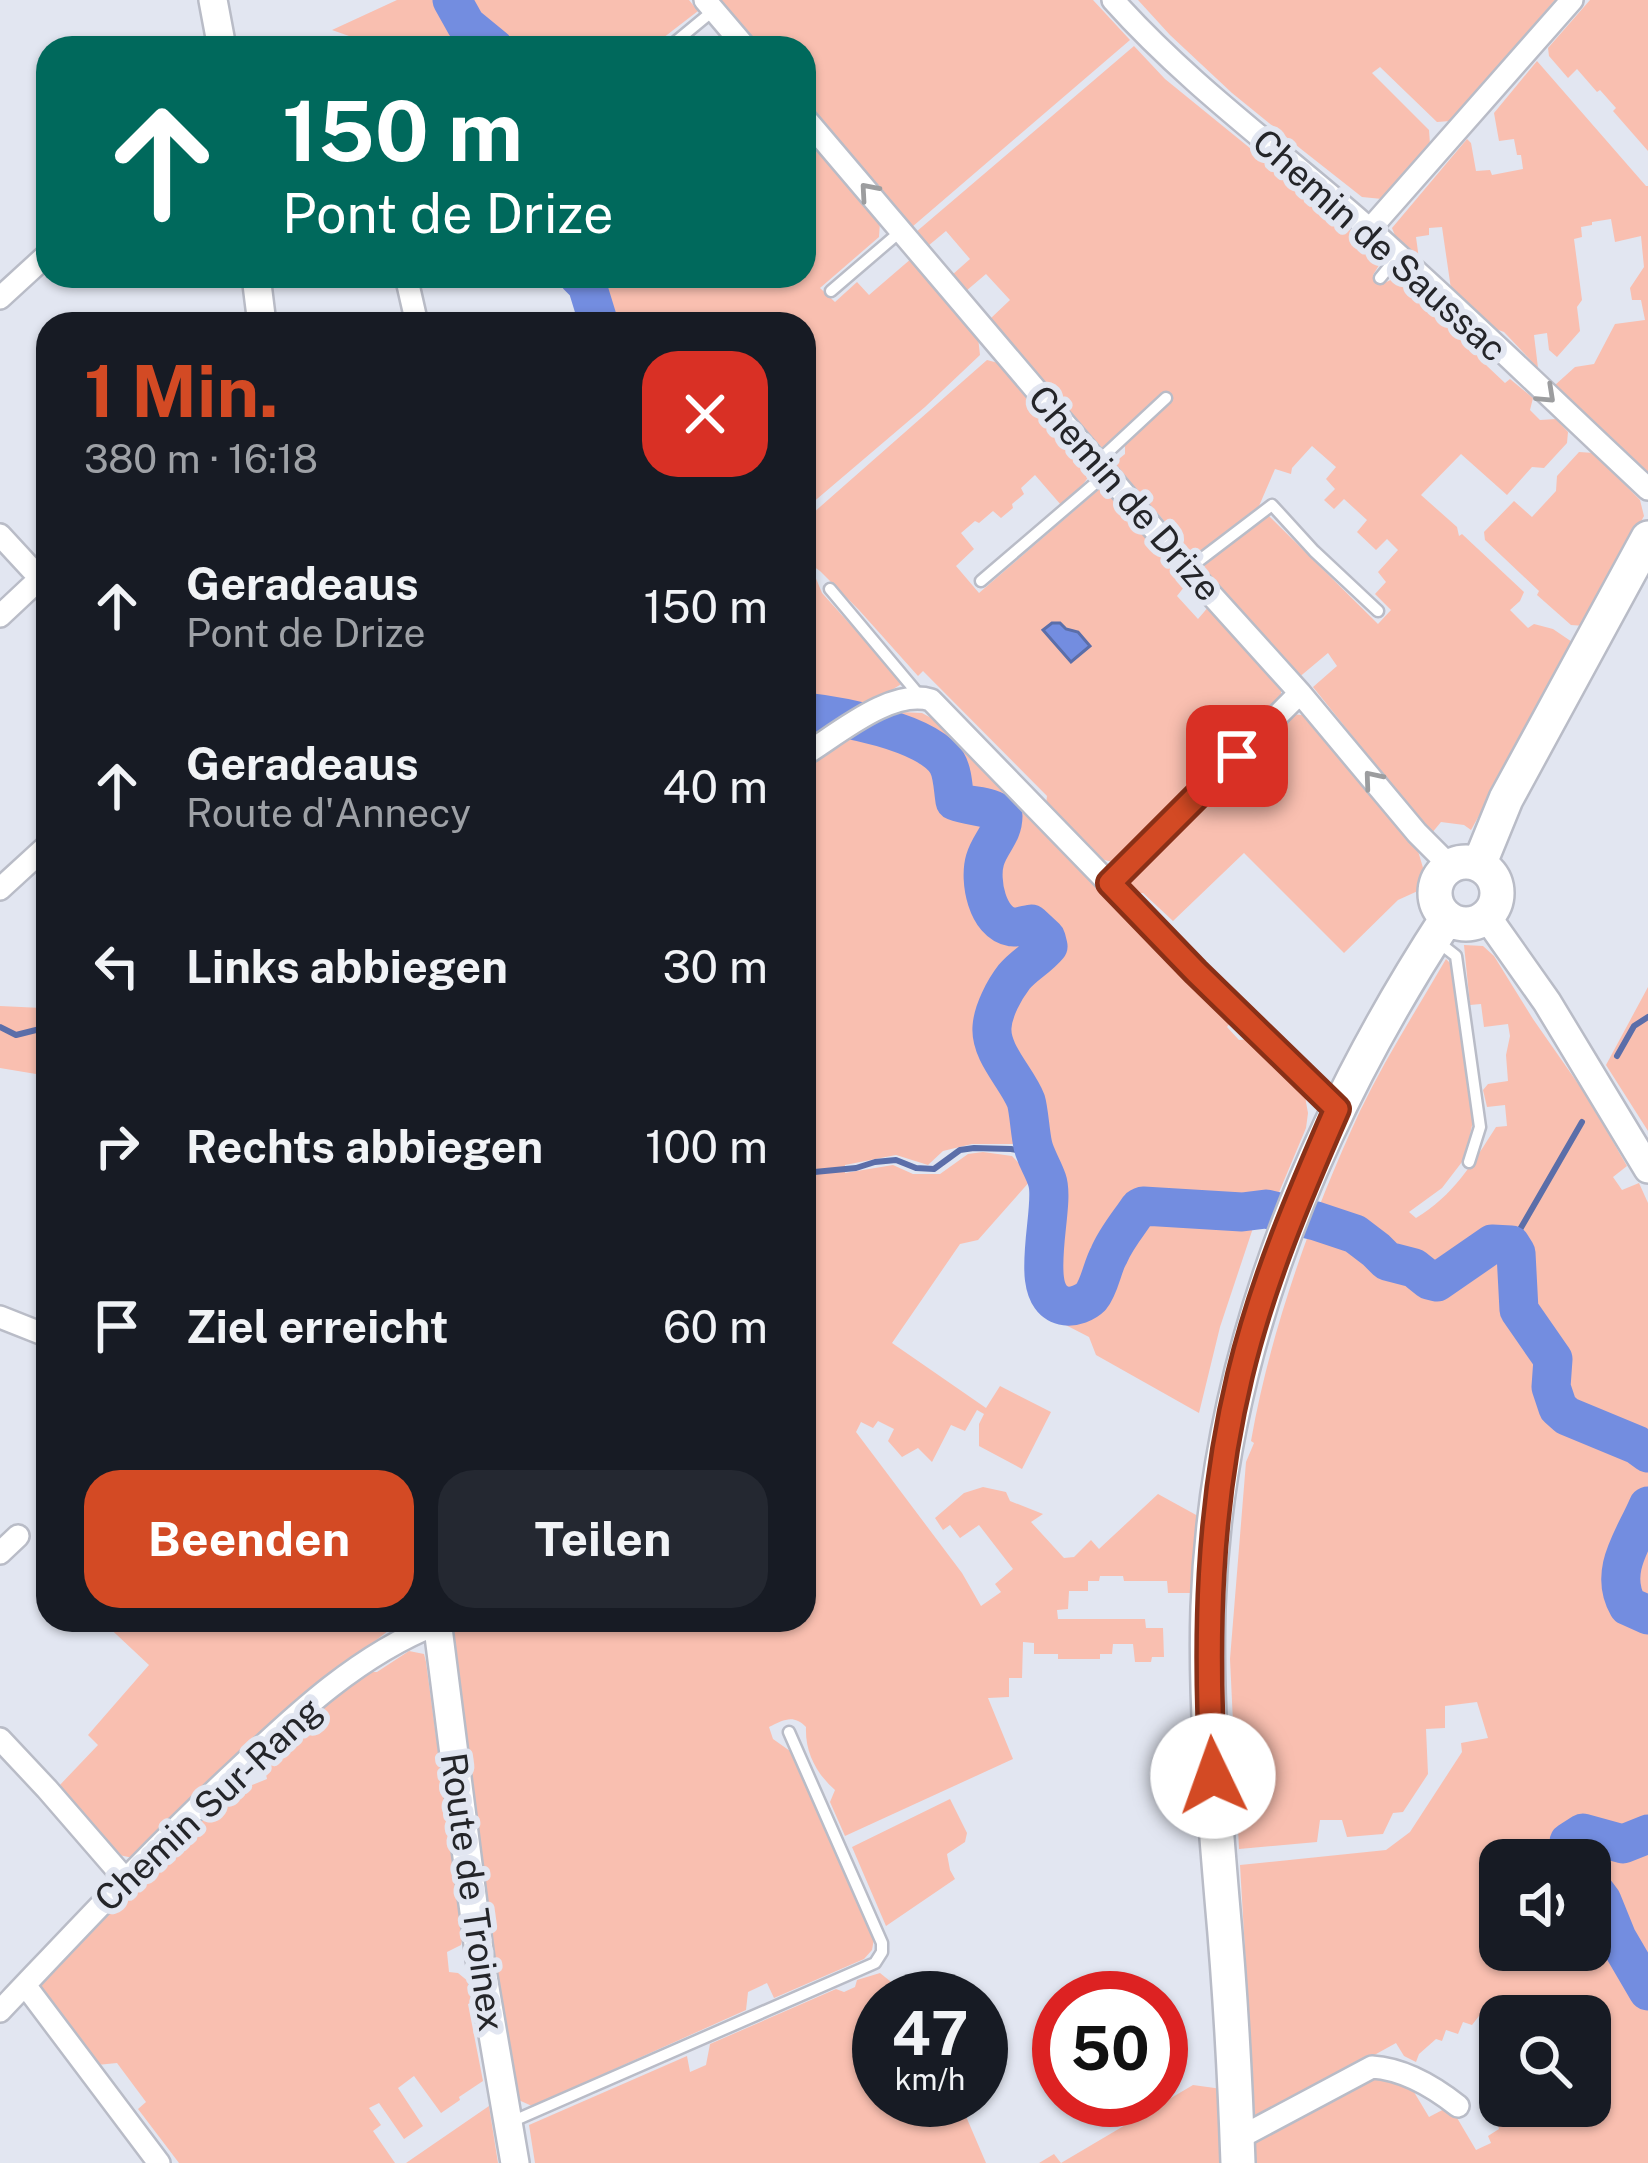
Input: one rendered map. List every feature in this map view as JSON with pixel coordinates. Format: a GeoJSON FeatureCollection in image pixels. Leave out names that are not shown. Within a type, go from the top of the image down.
{"type":"FeatureCollection","features":[{"type":"Feature","properties":{"kind":"main road"},"geometry":{"type":"LineString","coordinates":[[1237,2151],[1208,1693],[1208,1607],[1215,1518],[1240,1372],[1302,1189],[1337,1109],[1441,928],[1435,893],[1438,880],[1465,866],[1648,538]]}},
{"type":"Feature","properties":{"kind":"main road"},"geometry":{"type":"LineString","coordinates":[[1441,928],[1487,917],[1496,899],[1491,875],[1465,866]]}},
{"type":"Feature","properties":{"kind":"street"},"geometry":{"type":"LineString","coordinates":[[213,0],[220,36]]}},
{"type":"Feature","properties":{"kind":"street","name":"Chemin de Saussac"},"geometry":{"type":"LineString","coordinates":[[1113,0],[1198,86],[1370,229],[1648,489]]}},
{"type":"Feature","properties":{"kind":"street"},"geometry":{"type":"LineString","coordinates":[[1370,229],[1572,0]]}},
{"type":"Feature","properties":{"kind":"street"},"geometry":{"type":"LineString","coordinates":[[710,5],[736,36]]}},
{"type":"Feature","properties":{"kind":"street","name":"Chemin de Drize"},"geometry":{"type":"LineString","coordinates":[[816,131],[1417,832],[1465,866]]}},
{"type":"Feature","properties":{"kind":"street"},"geometry":{"type":"LineString","coordinates":[[0,298],[36,265]]}},
{"type":"Feature","properties":{"kind":"street"},"geometry":{"type":"LineString","coordinates":[[0,535],[36,569]]}},
{"type":"Feature","properties":{"kind":"street"},"geometry":{"type":"LineString","coordinates":[[0,616],[36,586]]}},
{"type":"Feature","properties":{"kind":"street"},"geometry":{"type":"LineString","coordinates":[[1110,883],[1300,693]]}},
{"type":"Feature","properties":{"kind":"street"},"geometry":{"type":"LineString","coordinates":[[816,747],[893,702],[921,697],[938,706],[1196,972],[1337,1109]]}},
{"type":"Feature","properties":{"kind":"street"},"geometry":{"type":"LineString","coordinates":[[0,890],[36,856]]}},
{"type":"Feature","properties":{"kind":"street"},"geometry":{"type":"LineString","coordinates":[[1487,917],[1546,1002],[1648,1168]]}},
{"type":"Feature","properties":{"kind":"street"},"geometry":{"type":"LineString","coordinates":[[0,1317],[36,1331]]}},
{"type":"Feature","properties":{"kind":"street"},"geometry":{"type":"LineString","coordinates":[[0,1553],[18,1536]]}},
{"type":"Feature","properties":{"kind":"street","name":"Chemin Sur-Rang"},"geometry":{"type":"LineString","coordinates":[[0,2011],[172,1830],[297,1714],[394,1643],[417,1632]]}},
{"type":"Feature","properties":{"kind":"street","name":"Route de Troinex"},"geometry":{"type":"LineString","coordinates":[[438,1632],[475,1922],[514,2163]]}},
{"type":"Feature","properties":{"kind":"street"},"geometry":{"type":"LineString","coordinates":[[0,1739],[124,1879]]}},
{"type":"Feature","properties":{"kind":"street"},"geometry":{"type":"LineString","coordinates":[[25,1985],[159,2163]]}},
{"type":"Feature","properties":{"kind":"street"},"geometry":{"type":"LineString","coordinates":[[1237,2151],[1372,2067],[1420,2081],[1458,2106]]}},
{"type":"Feature","properties":{"kind":"lane"},"geometry":{"type":"LineString","coordinates":[[680,36],[710,5]]}},
{"type":"Feature","properties":{"kind":"lane"},"geometry":{"type":"LineString","coordinates":[[831,291],[902,231]]}},
{"type":"Feature","properties":{"kind":"lane"},"geometry":{"type":"LineString","coordinates":[[1380,278],[1398,256]]}},
{"type":"Feature","properties":{"kind":"lane"},"geometry":{"type":"LineString","coordinates":[[981,581],[1101,468],[1166,398]]}},
{"type":"Feature","properties":{"kind":"lane"},"geometry":{"type":"LineString","coordinates":[[1188,569],[1272,505],[1378,610]]}},
{"type":"Feature","properties":{"kind":"lane"},"geometry":{"type":"LineString","coordinates":[[830,589],[921,697]]}},
{"type":"Feature","properties":{"kind":"lane"},"geometry":{"type":"LineString","coordinates":[[1441,928],[1456,956],[1480,1127],[1469,1162]]}},
{"type":"Feature","properties":{"kind":"lane"},"geometry":{"type":"LineString","coordinates":[[508,2124],[880,1958],[882,1943],[789,1732]]}},
{"type":"Feature","properties":{"kind":"shaded area"},"geometry":{"type":"Polygon","coordinates":[[[397,0],[689,0],[698,11],[666,36],[349,36],[332,30],[397,0]]]}},
{"type":"Feature","properties":{"kind":"shaded area"},"geometry":{"type":"Polygon","coordinates":[[[715,0],[1093,0],[1130,40],[912,227],[816,115],[816,36],[746,36],[715,0]]]}},
{"type":"Feature","properties":{"kind":"shaded area"},"geometry":{"type":"Polygon","coordinates":[[[1138,0],[1555,0],[1450,121],[1437,122],[1380,67],[1372,73],[1429,130],[1430,144],[1382,199],[1362,197],[1232,93],[1138,0]]]}},
{"type":"Feature","properties":{"kind":"shaded area"},"geometry":{"type":"Polygon","coordinates":[[[1590,0],[1648,0],[1648,151],[1600,90],[1577,69],[1568,78],[1549,56],[1548,48],[1590,0]]]}},
{"type":"Feature","properties":{"kind":"shaded area"},"geometry":{"type":"Polygon","coordinates":[[[1134,46],[1165,79],[1384,257],[1373,275],[1382,284],[1399,276],[1488,357],[1487,366],[1505,383],[1510,379],[1533,398],[1530,410],[1540,420],[1556,419],[1568,432],[1567,443],[1544,468],[1532,467],[1507,495],[1461,454],[1421,495],[1457,527],[1459,536],[1524,592],[1510,610],[1528,628],[1534,624],[1553,629],[1575,644],[1471,830],[1441,822],[1431,834],[1313,687],[1337,666],[1328,653],[1297,679],[1204,568],[1207,559],[1268,515],[1378,624],[1391,610],[1375,594],[1386,582],[1378,572],[1398,550],[1387,539],[1376,550],[1357,532],[1367,520],[1344,499],[1334,509],[1324,500],[1335,489],[1326,479],[1336,467],[1312,446],[1291,474],[1275,469],[1259,506],[1198,553],[1191,552],[1114,463],[1169,400],[1162,392],[1103,449],[990,319],[1010,300],[986,274],[966,291],[952,275],[970,259],[946,231],[928,246],[916,232],[1134,46]]]}},
{"type":"Feature","properties":{"kind":"shaded area"},"geometry":{"type":"Polygon","coordinates":[[[1537,61],[1648,186],[1648,472],[1555,385],[1575,367],[1594,364],[1615,324],[1645,320],[1641,300],[1632,300],[1630,288],[1644,267],[1641,236],[1615,242],[1611,219],[1581,227],[1582,237],[1574,239],[1582,300],[1577,307],[1580,331],[1557,357],[1549,350],[1547,333],[1534,335],[1538,368],[1504,332],[1451,289],[1442,227],[1429,228],[1429,235],[1416,237],[1419,259],[1392,228],[1467,139],[1476,171],[1490,170],[1492,175],[1523,169],[1514,139],[1499,141],[1494,113],[1537,61]]]}},
{"type":"Feature","properties":{"kind":"shaded area"},"geometry":{"type":"Polygon","coordinates":[[[816,147],[880,222],[879,237],[820,288],[835,302],[857,282],[869,295],[912,258],[978,337],[980,355],[816,500],[816,312],[582,312],[579,289],[816,288],[816,147]]]}},
{"type":"Feature","properties":{"kind":"shaded area"},"geometry":{"type":"Polygon","coordinates":[[[987,360],[1002,364],[1092,472],[1061,505],[1035,475],[1001,518],[993,511],[961,533],[974,549],[956,566],[979,593],[1104,485],[1188,582],[1177,596],[1198,619],[1210,605],[1281,689],[1281,703],[1116,863],[1097,858],[1046,804],[1047,796],[923,671],[918,676],[816,568],[816,510],[987,360]]]}},
{"type":"Feature","properties":{"kind":"shaded area"},"geometry":{"type":"Polygon","coordinates":[[[1579,452],[1594,453],[1640,500],[1644,516],[1585,626],[1571,625],[1537,595],[1539,591],[1485,540],[1484,532],[1514,501],[1532,517],[1556,491],[1557,476],[1579,452]]]}},
{"type":"Feature","properties":{"kind":"shaded area"},"geometry":{"type":"Polygon","coordinates":[[[816,578],[822,593],[903,683],[816,737],[816,578]]]}},
{"type":"Feature","properties":{"kind":"shaded area"},"geometry":{"type":"Polygon","coordinates":[[[900,712],[922,713],[946,726],[1234,1018],[1227,1027],[1239,1040],[1253,1039],[1304,1091],[1306,1128],[1272,1209],[1255,1222],[1220,1327],[1199,1413],[1096,1355],[1089,1337],[1054,1319],[1033,1300],[1030,1268],[1036,1206],[1031,1180],[978,1240],[960,1244],[892,1343],[986,1408],[1000,1386],[1051,1412],[1022,1469],[979,1446],[984,1414],[977,1410],[965,1431],[951,1425],[932,1462],[918,1448],[902,1457],[888,1441],[894,1429],[878,1421],[873,1428],[861,1422],[856,1432],[962,1573],[981,1606],[1001,1592],[995,1584],[1013,1569],[979,1525],[960,1538],[950,1525],[943,1530],[935,1518],[964,1493],[983,1487],[1006,1492],[1010,1501],[1043,1514],[1031,1522],[1064,1558],[1074,1557],[1091,1540],[1099,1549],[1158,1494],[1198,1516],[1191,1593],[1168,1593],[1167,1581],[1100,1576],[1099,1581],[1088,1581],[1088,1591],[1069,1591],[1068,1609],[1057,1610],[1058,1619],[1145,1619],[1146,1628],[1163,1628],[1164,1657],[1135,1662],[1133,1644],[1113,1644],[1112,1654],[1100,1654],[1100,1659],[1058,1659],[1058,1654],[1034,1654],[1034,1643],[1023,1642],[1022,1678],[1009,1678],[1009,1697],[988,1698],[1013,1759],[845,1836],[830,1802],[835,1790],[813,1762],[806,1727],[793,1719],[769,1727],[773,1739],[790,1751],[874,1939],[872,1950],[864,1959],[774,1998],[767,1983],[748,1992],[746,2010],[532,2106],[514,2098],[482,1895],[449,1632],[816,1632],[816,758],[900,712]],[[972,1144],[943,1151],[928,1165],[896,1155],[845,1165],[845,1173],[893,1165],[913,1174],[940,1174],[968,1154],[983,1152],[1012,1156],[1031,1176],[1029,1160],[1018,1144],[972,1144]]]}},
{"type":"Feature","properties":{"kind":"shaded area"},"geometry":{"type":"Polygon","coordinates":[[[1290,714],[1302,715],[1418,851],[1424,871],[1420,890],[1398,900],[1344,953],[1244,853],[1173,921],[1143,893],[1133,893],[1125,886],[1126,876],[1290,714]]]}},
{"type":"Feature","properties":{"kind":"shaded area"},"geometry":{"type":"Polygon","coordinates":[[[1464,945],[1483,946],[1494,956],[1627,1166],[1613,1177],[1622,1190],[1639,1183],[1648,1203],[1648,2163],[1255,2163],[1256,2138],[1372,2075],[1411,2087],[1429,2117],[1450,2106],[1476,2150],[1491,2143],[1488,2136],[1498,2127],[1611,2127],[1611,1995],[1479,1995],[1479,2016],[1472,2025],[1463,2022],[1458,2034],[1446,2030],[1442,2041],[1436,2039],[1416,2062],[1404,2056],[1396,2043],[1255,2121],[1240,1865],[1386,1850],[1410,1832],[1462,1752],[1461,1743],[1488,1738],[1477,1702],[1445,1706],[1445,1728],[1426,1729],[1428,1774],[1403,1812],[1393,1813],[1383,1834],[1347,1837],[1342,1820],[1320,1820],[1317,1842],[1239,1849],[1230,1659],[1246,1462],[1254,1443],[1270,1356],[1295,1273],[1342,1150],[1380,1072],[1446,959],[1473,1121],[1465,1158],[1442,1188],[1409,1212],[1416,1218],[1441,1200],[1496,1127],[1507,1126],[1505,1105],[1487,1107],[1483,1090],[1488,1084],[1508,1081],[1508,1024],[1484,1027],[1481,1004],[1470,1005],[1464,945]]]}},
{"type":"Feature","properties":{"kind":"shaded area"},"geometry":{"type":"Polygon","coordinates":[[[1648,987],[1648,1131],[1606,1065],[1648,987]]]}},
{"type":"Feature","properties":{"kind":"shaded area"},"geometry":{"type":"Polygon","coordinates":[[[0,1006],[36,1008],[36,1074],[0,1068],[0,1006]]]}},
{"type":"Feature","properties":{"kind":"shaded area"},"geometry":{"type":"Polygon","coordinates":[[[114,1632],[387,1632],[266,1726],[133,1858],[119,1855],[58,1787],[98,1745],[88,1735],[149,1665],[114,1632]]]}},
{"type":"Feature","properties":{"kind":"shaded area"},"geometry":{"type":"Polygon","coordinates":[[[409,1651],[424,1654],[426,1662],[463,1936],[461,1945],[447,1952],[449,1972],[469,1982],[473,2002],[468,2004],[483,2081],[441,2113],[414,2076],[398,2088],[423,2126],[404,2139],[379,2103],[369,2108],[381,2125],[373,2131],[395,2163],[179,2163],[138,2109],[146,2102],[117,2063],[97,2065],[40,1989],[41,1982],[243,1776],[252,1785],[267,1779],[263,1760],[272,1759],[271,1747],[367,1672],[377,1672],[409,1651]]]}},
{"type":"Feature","properties":{"kind":"shaded area"},"geometry":{"type":"Polygon","coordinates":[[[950,1799],[967,1833],[965,1842],[947,1854],[955,1879],[886,1926],[852,1847],[950,1799]]]}},
{"type":"Feature","properties":{"kind":"shaded area"},"geometry":{"type":"Polygon","coordinates":[[[852,1988],[852,2127],[971,2127],[986,2163],[535,2163],[529,2125],[687,2056],[690,2072],[706,2065],[710,2044],[836,1989],[852,1988]]]}},
{"type":"Feature","properties":{"kind":"shaded area"},"geometry":{"type":"Polygon","coordinates":[[[1193,2085],[1222,2089],[1222,2163],[1061,2163],[1122,2127],[1188,2127],[1188,2088],[1193,2085]]]}},
{"type":"Feature","properties":{"kind":"shaded area"},"geometry":{"type":"Polygon","coordinates":[[[489,2106],[498,2163],[406,2163],[489,2106]]]}},
{"type":"Feature","properties":{"kind":"shaded area"},"geometry":{"type":"Polygon","coordinates":[[[1054,2154],[1061,2163],[1039,2163],[1054,2154]]]}},
{"type":"Feature","properties":{"kind":"water"},"geometry":{"type":"Polygon","coordinates":[[[1052,623],[1078,632],[1090,646],[1071,662],[1043,630],[1052,623]]]}},
{"type":"Feature","properties":{"kind":"waterway"},"geometry":{"type":"LineString","coordinates":[[452,0],[466,25],[479,36]]}},
{"type":"Feature","properties":{"kind":"waterway"},"geometry":{"type":"LineString","coordinates":[[588,288],[595,312]]}},
{"type":"Feature","properties":{"kind":"waterway"},"geometry":{"type":"LineString","coordinates":[[816,714],[882,727],[922,743],[947,763],[955,801],[1003,816],[985,860],[987,900],[1003,924],[1031,924],[1048,946],[1006,988],[994,1014],[993,1037],[1026,1101],[1033,1146],[1047,1180],[1044,1271],[1053,1300],[1069,1306],[1091,1297],[1115,1243],[1143,1206],[1266,1209],[1316,1221],[1355,1234],[1387,1261],[1414,1268],[1437,1282],[1492,1244],[1511,1245],[1516,1253],[1519,1310],[1553,1359],[1551,1387],[1558,1408],[1648,1453]]}},
{"type":"Feature","properties":{"kind":"waterway"},"geometry":{"type":"LineString","coordinates":[[1617,1056],[1634,1026],[1648,1017]]}},
{"type":"Feature","properties":{"kind":"waterway"},"geometry":{"type":"LineString","coordinates":[[0,1027],[16,1035],[36,1030]]}},
{"type":"Feature","properties":{"kind":"waterway"},"geometry":{"type":"LineString","coordinates":[[1511,1245],[1582,1122]]}},
{"type":"Feature","properties":{"kind":"waterway"},"geometry":{"type":"LineString","coordinates":[[816,1172],[896,1160],[934,1169],[960,1150],[974,1148],[1034,1153]]}},
{"type":"Feature","properties":{"kind":"waterway"},"geometry":{"type":"LineString","coordinates":[[1648,1506],[1625,1555],[1621,1580],[1628,1606],[1648,1615]]}},
{"type":"Feature","properties":{"kind":"waterway"},"geometry":{"type":"LineString","coordinates":[[1574,1839],[1583,1833],[1605,1839]]}},
{"type":"Feature","properties":{"kind":"waterway"},"geometry":{"type":"LineString","coordinates":[[1611,1841],[1623,1844],[1648,1834]]}},
{"type":"Feature","properties":{"kind":"waterway"},"geometry":{"type":"LineString","coordinates":[[1611,1923],[1648,1991]]}},
{"type":"Feature","properties":{"kind":"route"},"geometry":{"type":"LineString","coordinates":[[1213,1776],[1208,1607],[1227,1436],[1240,1372],[1281,1243],[1337,1109],[1110,883],[1237,756]]}}]}
